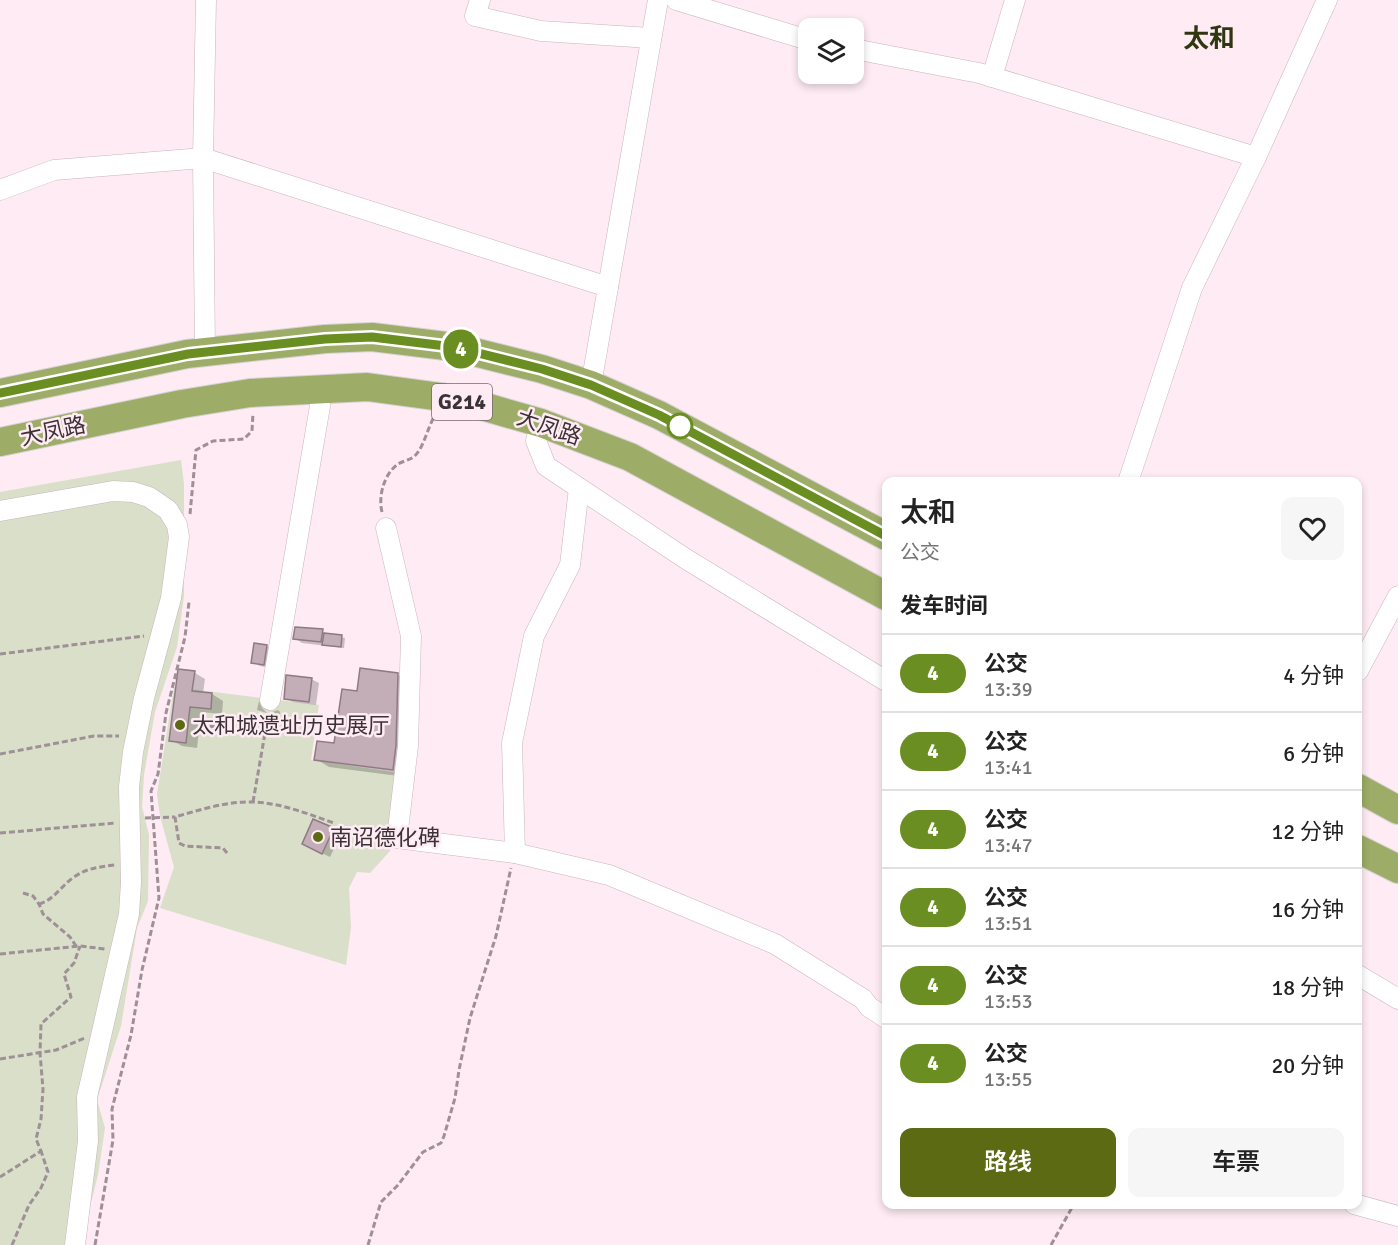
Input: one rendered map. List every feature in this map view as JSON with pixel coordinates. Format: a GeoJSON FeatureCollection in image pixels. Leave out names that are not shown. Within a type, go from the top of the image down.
{"type":"FeatureCollection","features":[{"type":"Feature","properties":{"kind":"highway","name":"G214"},"geometry":{"type":"LineString","coordinates":[[0,393],[205,351],[325,339],[372,337],[454,347],[542,369],[591,385],[659,415],[882,534]]}},
{"type":"Feature","properties":{"kind":"highway","name":"大凤路"},"geometry":{"type":"LineString","coordinates":[[0,442],[182,404],[250,393],[367,387],[441,397],[541,423],[630,457],[882,594]]}},
{"type":"Feature","properties":{"kind":"highway"},"geometry":{"type":"LineString","coordinates":[[1362,790],[1398,810]]}},
{"type":"Feature","properties":{"kind":"highway"},"geometry":{"type":"LineString","coordinates":[[1362,851],[1398,869]]}},
{"type":"Feature","properties":{"kind":"street"},"geometry":{"type":"LineString","coordinates":[[205,351],[203,158],[206,0]]}},
{"type":"Feature","properties":{"kind":"street"},"geometry":{"type":"LineString","coordinates":[[480,0],[475,16],[508,24],[541,31],[651,38]]}},
{"type":"Feature","properties":{"kind":"street"},"geometry":{"type":"LineString","coordinates":[[591,385],[658,0]]}},
{"type":"Feature","properties":{"kind":"street"},"geometry":{"type":"LineString","coordinates":[[676,0],[798,37]]}},
{"type":"Feature","properties":{"kind":"street"},"geometry":{"type":"LineString","coordinates":[[992,77],[1015,0]]}},
{"type":"Feature","properties":{"kind":"street"},"geometry":{"type":"LineString","coordinates":[[1130,477],[1192,288],[1256,157],[1327,0]]}},
{"type":"Feature","properties":{"kind":"street"},"geometry":{"type":"LineString","coordinates":[[864,51],[992,77],[1256,157]]}},
{"type":"Feature","properties":{"kind":"street"},"geometry":{"type":"LineString","coordinates":[[0,190],[54,170],[203,158],[608,287]]}},
{"type":"Feature","properties":{"kind":"street"},"geometry":{"type":"LineString","coordinates":[[270,700],[320,406],[318,389]]}},
{"type":"Feature","properties":{"kind":"street"},"geometry":{"type":"LineString","coordinates":[[541,423],[536,441],[546,466],[686,559],[882,679]]}},
{"type":"Feature","properties":{"kind":"street"},"geometry":{"type":"LineString","coordinates":[[515,853],[512,743],[534,636],[570,565],[579,488]]}},
{"type":"Feature","properties":{"kind":"street"},"geometry":{"type":"LineString","coordinates":[[0,512],[122,491],[141,494],[162,505],[173,517],[179,537],[171,598],[136,737],[129,787],[130,907],[87,1097],[88,1141],[75,1245]]}},
{"type":"Feature","properties":{"kind":"street"},"geometry":{"type":"LineString","coordinates":[[386,528],[411,636],[408,746],[397,838],[515,853],[609,875],[775,944],[863,999],[869,1007],[882,1015]]}},
{"type":"Feature","properties":{"kind":"street"},"geometry":{"type":"LineString","coordinates":[[1362,664],[1398,596]]}},
{"type":"Feature","properties":{"kind":"street"},"geometry":{"type":"LineString","coordinates":[[1362,977],[1398,999]]}},
{"type":"Feature","properties":{"kind":"street"},"geometry":{"type":"LineString","coordinates":[[1362,1206],[1398,1216]]}},
{"type":"Feature","properties":{"kind":"path"},"geometry":{"type":"LineString","coordinates":[[190,515],[196,450],[213,441],[244,440],[252,431],[253,410],[250,393]]}},
{"type":"Feature","properties":{"kind":"path"},"geometry":{"type":"LineString","coordinates":[[386,528],[380,506],[389,472],[399,463],[411,459],[417,453],[438,410]]}},
{"type":"Feature","properties":{"kind":"path"},"geometry":{"type":"LineString","coordinates":[[0,654],[161,633]]}},
{"type":"Feature","properties":{"kind":"path"},"geometry":{"type":"LineString","coordinates":[[253,802],[270,700]]}},
{"type":"Feature","properties":{"kind":"path"},"geometry":{"type":"LineString","coordinates":[[192,723],[265,735]]}},
{"type":"Feature","properties":{"kind":"path"},"geometry":{"type":"LineString","coordinates":[[0,754],[94,736],[136,737]]}},
{"type":"Feature","properties":{"kind":"path"},"geometry":{"type":"LineString","coordinates":[[0,833],[73,828],[160,816],[175,817],[198,810],[253,802],[284,807],[334,823]]}},
{"type":"Feature","properties":{"kind":"path"},"geometry":{"type":"LineString","coordinates":[[175,817],[179,843],[185,846],[223,848],[227,853]]}},
{"type":"Feature","properties":{"kind":"path"},"geometry":{"type":"LineString","coordinates":[[368,1245],[381,1202],[398,1185],[423,1152],[441,1143],[444,1136],[455,1098],[470,1018],[496,936],[515,853]]}},
{"type":"Feature","properties":{"kind":"path"},"geometry":{"type":"LineString","coordinates":[[39,904],[48,901],[72,878],[90,868],[117,865],[130,859]]}},
{"type":"Feature","properties":{"kind":"path"},"geometry":{"type":"LineString","coordinates":[[23,893],[33,896],[43,914],[78,946]]}},
{"type":"Feature","properties":{"kind":"path"},"geometry":{"type":"LineString","coordinates":[[12,1245],[29,1205],[41,1188],[48,1172],[36,1139],[41,1119],[43,1089],[40,1053],[41,1024],[71,997],[64,974],[74,963],[78,946]]}},
{"type":"Feature","properties":{"kind":"path"},"geometry":{"type":"LineString","coordinates":[[0,954],[93,946],[120,954]]}},
{"type":"Feature","properties":{"kind":"path"},"geometry":{"type":"LineString","coordinates":[[0,1059],[56,1050],[103,1029]]}},
{"type":"Feature","properties":{"kind":"path"},"geometry":{"type":"LineString","coordinates":[[0,1177],[40,1151]]}},
{"type":"Feature","properties":{"kind":"path"},"geometry":{"type":"LineString","coordinates":[[1051,1245],[1071,1209]]}},
{"type":"Feature","properties":{"kind":"green space"},"geometry":{"type":"Polygon","coordinates":[[[181,460],[184,484],[184,596],[177,647],[155,712],[144,775],[142,807],[149,835],[148,901],[137,928],[121,1026],[97,1100],[105,1128],[98,1175],[83,1234],[83,1245],[0,1245],[0,492],[181,460]]]}},
{"type":"Feature","properties":{"kind":"green space","name":"南诏德化碑"},"geometry":{"type":"Polygon","coordinates":[[[174,687],[319,705],[311,760],[400,773],[390,851],[370,873],[357,872],[349,888],[351,927],[346,965],[160,908],[174,867],[160,816],[157,794],[174,687]]]}},
{"type":"Feature","properties":{"kind":"building"},"geometry":{"type":"Polygon","coordinates":[[[295,627],[323,629],[321,642],[293,639],[295,627]]]}},
{"type":"Feature","properties":{"kind":"building"},"geometry":{"type":"Polygon","coordinates":[[[324,633],[342,635],[341,647],[322,645],[324,633]]]}},
{"type":"Feature","properties":{"kind":"building"},"geometry":{"type":"Polygon","coordinates":[[[254,643],[267,645],[264,665],[251,663],[254,643]]]}},
{"type":"Feature","properties":{"kind":"building"},"geometry":{"type":"Polygon","coordinates":[[[360,668],[398,673],[393,770],[314,760],[317,741],[334,743],[342,689],[357,691],[360,668]]]}},
{"type":"Feature","properties":{"kind":"building","name":"太和城遗址历史展厅"},"geometry":{"type":"Polygon","coordinates":[[[178,669],[195,671],[192,691],[212,693],[211,709],[190,707],[186,743],[169,741],[178,669]]]}},
{"type":"Feature","properties":{"kind":"building"},"geometry":{"type":"Polygon","coordinates":[[[286,675],[312,678],[309,702],[284,699],[286,675]]]}},
{"type":"Feature","properties":{"kind":"building"},"geometry":{"type":"Polygon","coordinates":[[[313,819],[334,828],[322,854],[302,844],[313,819]]]}},
{"type":"Feature","properties":{"kind":"bus line","name":"4"},"geometry":{"type":"LineString","coordinates":[[0,393],[188,354],[325,339],[372,337],[454,347],[542,369],[591,385],[659,415],[882,534]]}},
{"type":"Feature","properties":{"kind":"place","name":"太和城遗址历史展厅"},"geometry":{"type":"Point","coordinates":[180,725]}},
{"type":"Feature","properties":{"kind":"place","name":"南诏德化碑"},"geometry":{"type":"Point","coordinates":[318,837]}},
{"type":"Feature","properties":{"kind":"district","name":"太和"},"geometry":{"type":"Point","coordinates":[1209,39]}}]}
